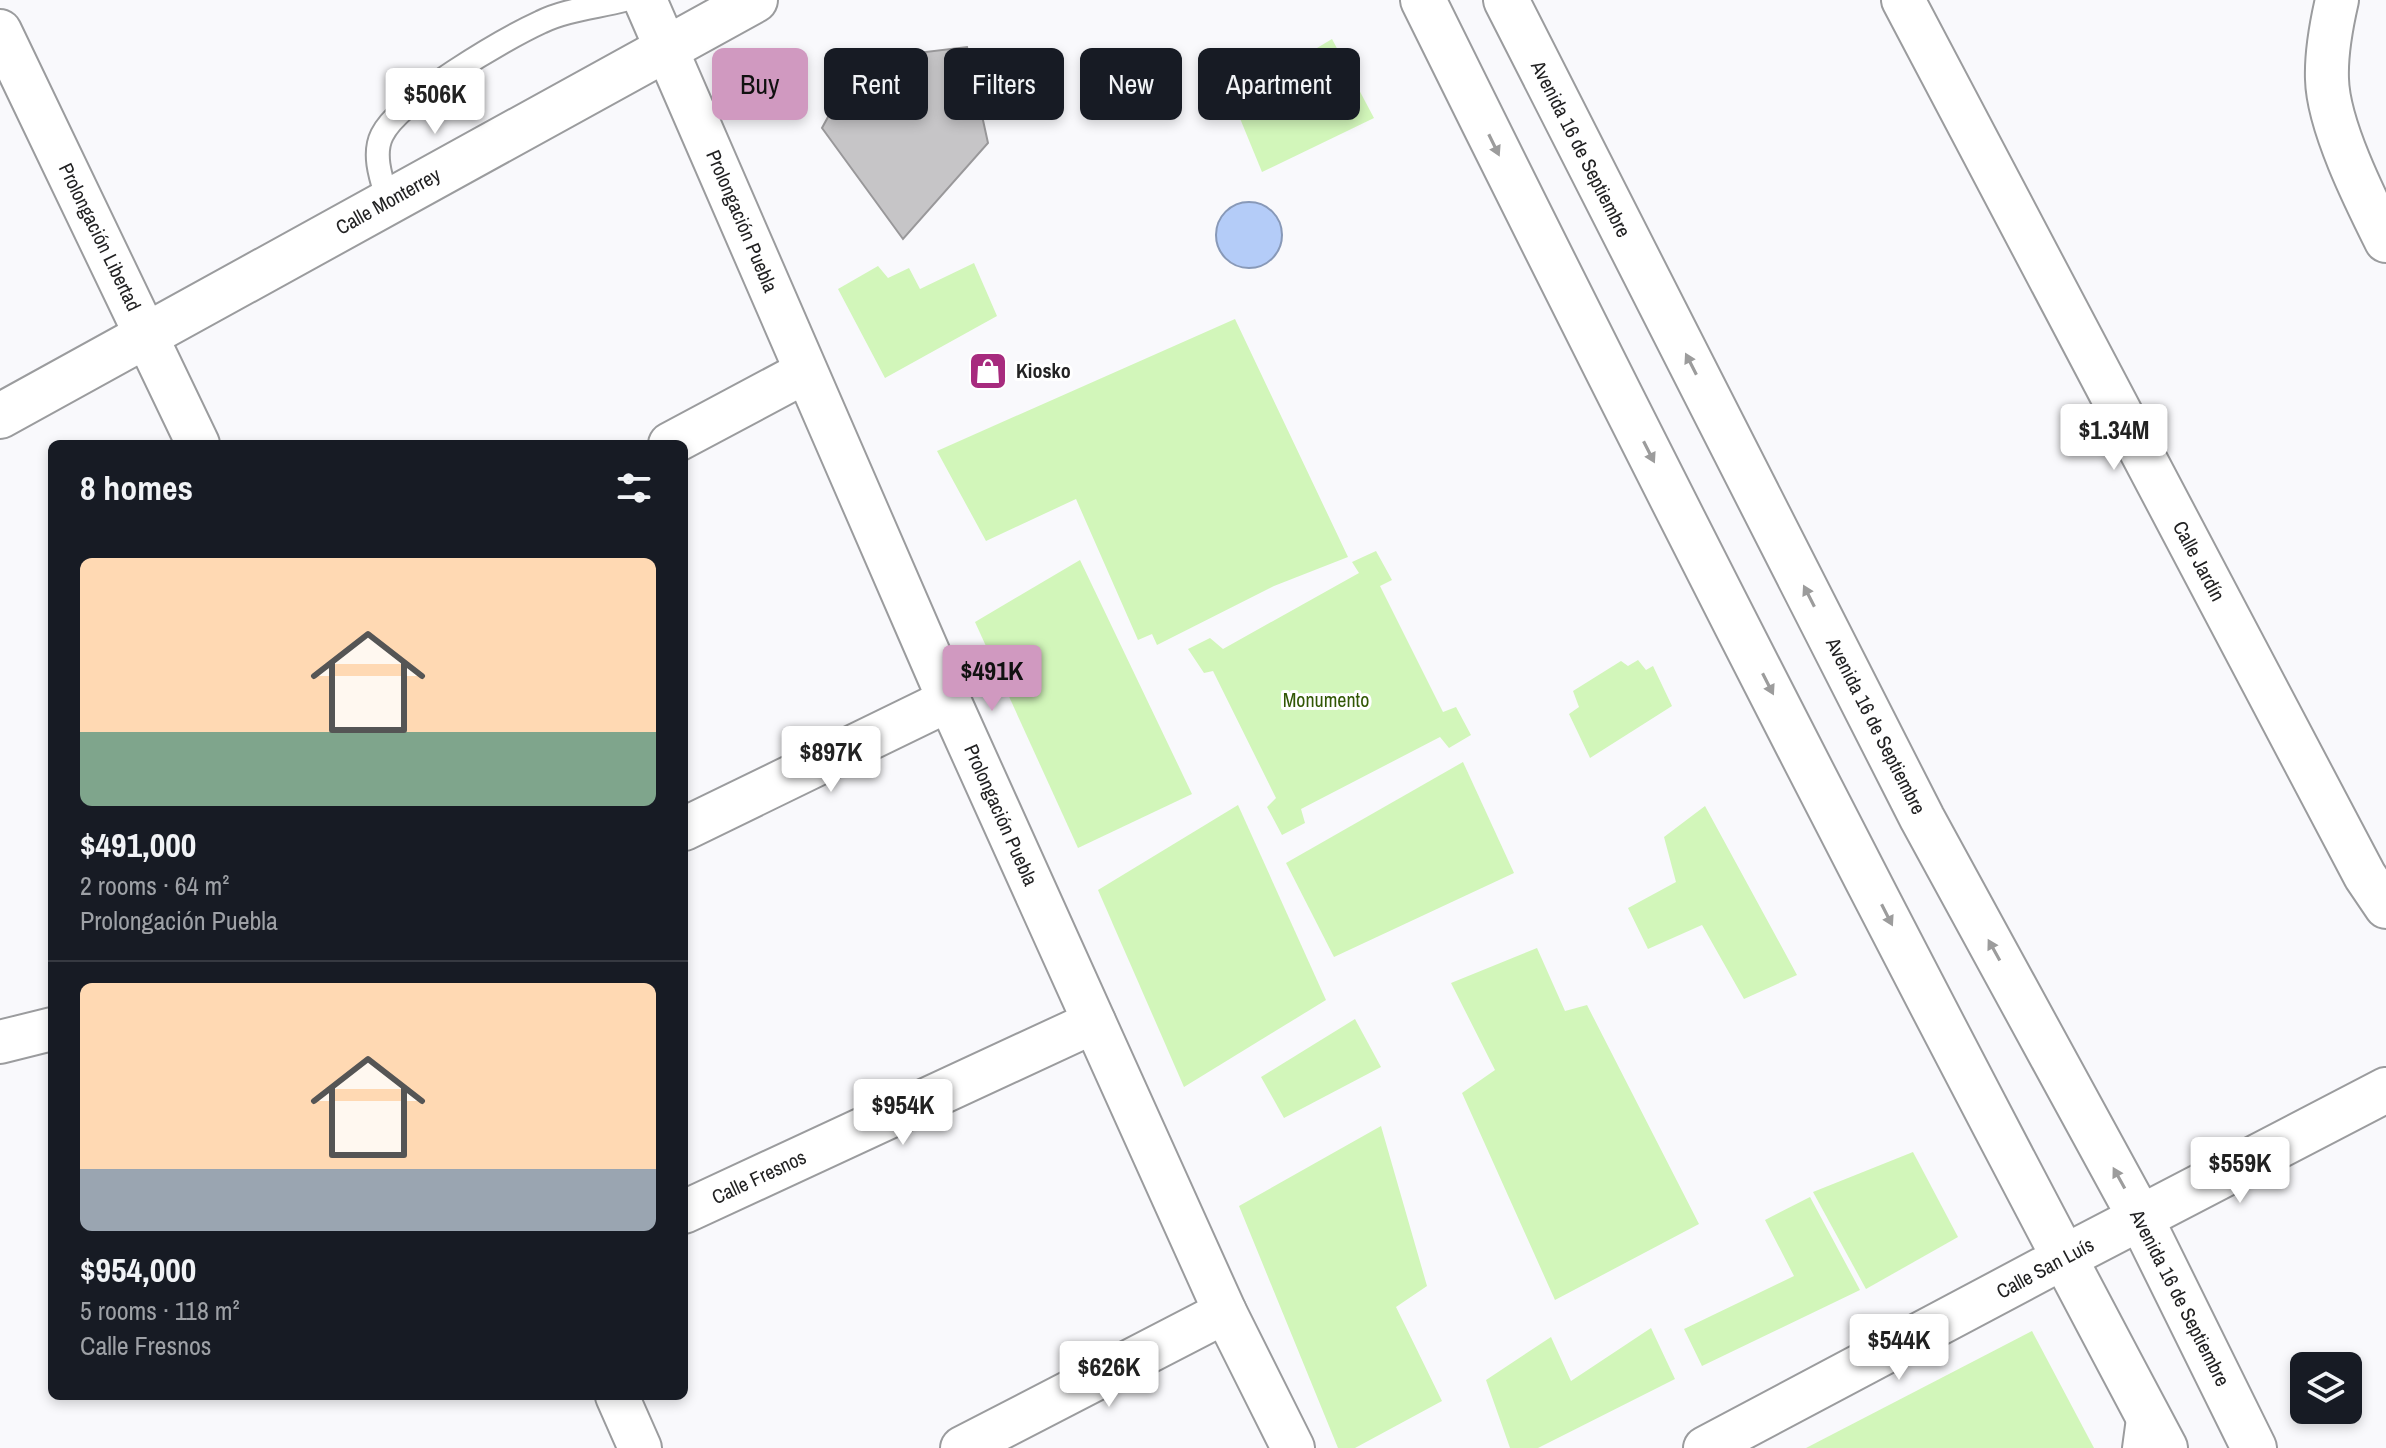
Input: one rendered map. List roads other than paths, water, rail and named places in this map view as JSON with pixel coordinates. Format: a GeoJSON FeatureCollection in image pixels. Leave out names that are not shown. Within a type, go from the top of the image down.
{"type":"FeatureCollection","features":[{"type":"Feature","properties":{"kind":"main road","name":"Calle Monterrey"},"geometry":{"type":"LineString","coordinates":[[0,416],[755,0]]}},
{"type":"Feature","properties":{"kind":"main road"},"geometry":{"type":"LineString","coordinates":[[1423,0],[1590,337],[2063,1258],[2165,1448]]}},
{"type":"Feature","properties":{"kind":"main road","name":"Avenida 16 de Septiembre"},"geometry":{"type":"LineString","coordinates":[[1506,0],[1922,818],[2141,1219],[2254,1448]]}},
{"type":"Feature","properties":{"kind":"main road","name":"Calle San Luís"},"geometry":{"type":"LineString","coordinates":[[2063,1258],[2386,1090]]}},
{"type":"Feature","properties":{"kind":"street","name":"Prolongación Puebla"},"geometry":{"type":"LineString","coordinates":[[645,0],[949,700],[1225,1312],[1293,1448]]}},
{"type":"Feature","properties":{"kind":"street","name":"Calle Jardín"},"geometry":{"type":"LineString","coordinates":[[1903,0],[2365,876],[2386,907]]}},
{"type":"Feature","properties":{"kind":"street"},"geometry":{"type":"LineString","coordinates":[[2337,0],[2330,31],[2327,82],[2340,133],[2386,241]]}},
{"type":"Feature","properties":{"kind":"street","name":"Prolongación Libertad"},"geometry":{"type":"LineString","coordinates":[[0,31],[148,334],[196,440]]}},
{"type":"Feature","properties":{"kind":"street"},"geometry":{"type":"LineString","coordinates":[[678,440],[805,372]]}},
{"type":"Feature","properties":{"kind":"street"},"geometry":{"type":"LineString","coordinates":[[688,827],[949,700]]}},
{"type":"Feature","properties":{"kind":"street","name":"Calle Fresnos"},"geometry":{"type":"LineString","coordinates":[[688,1210],[1094,1022]]}},
{"type":"Feature","properties":{"kind":"street"},"geometry":{"type":"LineString","coordinates":[[0,1042],[48,1030]]}},
{"type":"Feature","properties":{"kind":"street","name":"Calle San Luís"},"geometry":{"type":"LineString","coordinates":[[1705,1448],[2063,1258]]}},
{"type":"Feature","properties":{"kind":"street"},"geometry":{"type":"LineString","coordinates":[[962,1448],[1225,1312]]}},
{"type":"Feature","properties":{"kind":"street"},"geometry":{"type":"LineString","coordinates":[[619,1400],[640,1448]]}},
{"type":"Feature","properties":{"kind":"lane"},"geometry":{"type":"LineString","coordinates":[[388,201],[377,155],[382,135],[398,117],[454,70],[543,21],[624,0]]}},
{"type":"Feature","properties":{"kind":"lane"},"geometry":{"type":"LineString","coordinates":[[2134,1448],[2140,1402]]}},
{"type":"Feature","properties":{"kind":"water"},"geometry":{"type":"Polygon","coordinates":[[[1249,202],[1262,204],[1272,212],[1280,222],[1280,248],[1272,258],[1262,266],[1249,268],[1236,266],[1226,258],[1218,248],[1216,235],[1218,222],[1226,212],[1236,204],[1249,202]]]}},
{"type":"Feature","properties":{"kind":"place","name":"Kiosko"},"geometry":{"type":"Point","coordinates":[988,371]}},
{"type":"Feature","properties":{"kind":"park label","name":"Monumento"},"geometry":{"type":"Point","coordinates":[1326,700]}}]}
